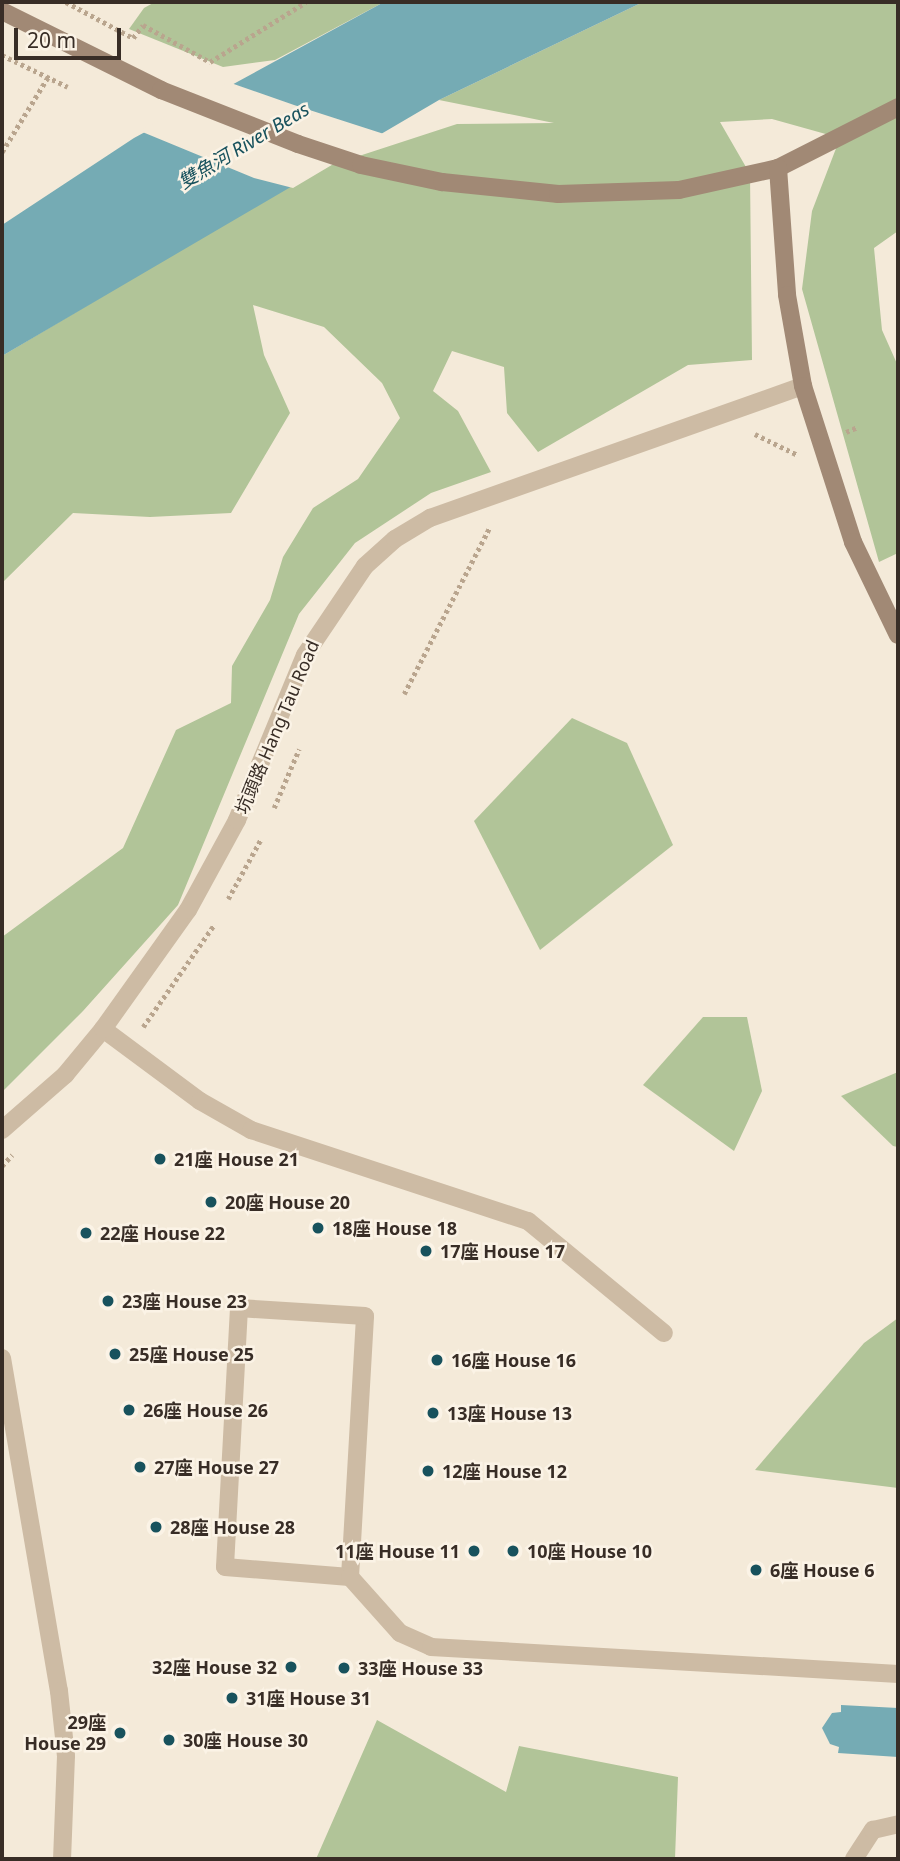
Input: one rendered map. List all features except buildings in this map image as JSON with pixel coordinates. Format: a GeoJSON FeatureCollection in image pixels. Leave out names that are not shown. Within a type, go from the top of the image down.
{"type":"FeatureCollection","features":[{"type":"Feature","properties":{"kind":"street"},"geometry":{"type":"LineString","coordinates":[[2,10],[127,75],[298,144],[361,165],[442,182],[558,194],[679,190],[778,168],[898,107]]}},
{"type":"Feature","properties":{"kind":"street"},"geometry":{"type":"LineString","coordinates":[[778,168],[787,295],[803,386],[819,444],[853,542],[898,635]]}},
{"type":"Feature","properties":{"kind":"street","name":"坑頭路 Hang Tau Road"},"geometry":{"type":"LineString","coordinates":[[2,1130],[65,1075],[103,1029],[211,871],[305,655],[365,566],[395,539],[430,518],[803,386]]}},
{"type":"Feature","properties":{"kind":"street"},"geometry":{"type":"LineString","coordinates":[[103,1029],[200,1101],[251,1130],[528,1221],[664,1333]]}},
{"type":"Feature","properties":{"kind":"street"},"geometry":{"type":"LineString","coordinates":[[351,1577],[225,1567],[239,1308],[365,1316],[351,1577],[400,1633],[430,1647],[898,1674]]}},
{"type":"Feature","properties":{"kind":"street"},"geometry":{"type":"LineString","coordinates":[[2,1358],[59,1691],[66,1756],[62,1859]]}},
{"type":"Feature","properties":{"kind":"street"},"geometry":{"type":"LineString","coordinates":[[854,1859],[873,1830],[898,1824]]}},
{"type":"Feature","properties":{"kind":"path"},"geometry":{"type":"LineString","coordinates":[[66,2],[133,38],[143,25],[210,62],[306,2]]}},
{"type":"Feature","properties":{"kind":"path"},"geometry":{"type":"LineString","coordinates":[[2,55],[68,87]]}},
{"type":"Feature","properties":{"kind":"path"},"geometry":{"type":"LineString","coordinates":[[2,152],[48,77]]}},
{"type":"Feature","properties":{"kind":"path"},"geometry":{"type":"LineString","coordinates":[[746,435],[772,439],[795,454],[858,427]]}},
{"type":"Feature","properties":{"kind":"path"},"geometry":{"type":"LineString","coordinates":[[404,694],[492,520],[483,524]]}},
{"type":"Feature","properties":{"kind":"path"},"geometry":{"type":"LineString","coordinates":[[268,822],[300,747]]}},
{"type":"Feature","properties":{"kind":"path"},"geometry":{"type":"LineString","coordinates":[[224,908],[262,835]]}},
{"type":"Feature","properties":{"kind":"path"},"geometry":{"type":"LineString","coordinates":[[127,1047],[217,920]]}},
{"type":"Feature","properties":{"kind":"path"},"geometry":{"type":"LineString","coordinates":[[2,1166],[22,1146]]}},
{"type":"Feature","properties":{"kind":"green space"},"geometry":{"type":"Polygon","coordinates":[[[155,2],[384,2],[275,60],[223,67],[129,29],[144,8],[155,2]]]}},
{"type":"Feature","properties":{"kind":"green space"},"geometry":{"type":"Polygon","coordinates":[[[643,2],[898,2],[898,231],[874,248],[882,330],[898,366],[898,553],[879,562],[802,289],[812,211],[840,138],[772,119],[720,122],[750,174],[752,360],[688,365],[538,452],[507,413],[504,367],[452,351],[433,391],[458,411],[491,472],[431,493],[355,543],[299,614],[178,905],[83,1011],[2,1092],[2,937],[123,848],[176,730],[231,703],[232,666],[270,600],[283,557],[313,508],[358,479],[400,418],[382,383],[324,327],[253,305],[264,355],[290,413],[231,513],[150,517],[73,513],[2,583],[2,356],[313,171],[457,124],[554,123],[439,100],[643,2]]]}},
{"type":"Feature","properties":{"kind":"green space"},"geometry":{"type":"Polygon","coordinates":[[[572,718],[627,743],[673,845],[540,950],[474,821],[572,718]]]}},
{"type":"Feature","properties":{"kind":"green space"},"geometry":{"type":"Polygon","coordinates":[[[703,1017],[747,1017],[762,1091],[734,1151],[643,1085],[703,1017]]]}},
{"type":"Feature","properties":{"kind":"green space"},"geometry":{"type":"Polygon","coordinates":[[[898,1072],[898,1147],[893,1146],[841,1096],[898,1072]]]}},
{"type":"Feature","properties":{"kind":"green space"},"geometry":{"type":"Polygon","coordinates":[[[898,1318],[898,1488],[755,1470],[864,1343],[898,1318]]]}},
{"type":"Feature","properties":{"kind":"green space"},"geometry":{"type":"Polygon","coordinates":[[[377,1720],[506,1792],[519,1746],[678,1777],[675,1859],[316,1859],[377,1720]]]}},
{"type":"Feature","properties":{"kind":"water","name":"雙魚河 River Beas"},"geometry":{"type":"Polygon","coordinates":[[[384,2],[643,2],[439,100],[2,356],[2,225],[134,138],[384,2]]]}},
{"type":"Feature","properties":{"kind":"water"},"geometry":{"type":"Polygon","coordinates":[[[841,1705],[898,1708],[898,1757],[838,1753],[839,1747],[830,1744],[822,1728],[832,1713],[841,1712],[841,1705]]]}},
{"type":"Feature","properties":{"kind":"pier"},"geometry":{"type":"Polygon","coordinates":[[[228,82],[384,134],[293,188],[254,178],[140,131],[228,82]]]}},
{"type":"Feature","properties":{"kind":"place","name":"21座 House 21"},"geometry":{"type":"Point","coordinates":[160,1159]}},
{"type":"Feature","properties":{"kind":"place","name":"20座 House 20"},"geometry":{"type":"Point","coordinates":[211,1202]}},
{"type":"Feature","properties":{"kind":"place","name":"18座 House 18"},"geometry":{"type":"Point","coordinates":[318,1228]}},
{"type":"Feature","properties":{"kind":"place","name":"22座 House 22"},"geometry":{"type":"Point","coordinates":[86,1233]}},
{"type":"Feature","properties":{"kind":"place","name":"17座 House 17"},"geometry":{"type":"Point","coordinates":[426,1251]}},
{"type":"Feature","properties":{"kind":"place","name":"23座 House 23"},"geometry":{"type":"Point","coordinates":[108,1301]}},
{"type":"Feature","properties":{"kind":"place","name":"25座 House 25"},"geometry":{"type":"Point","coordinates":[115,1354]}},
{"type":"Feature","properties":{"kind":"place","name":"16座 House 16"},"geometry":{"type":"Point","coordinates":[437,1360]}},
{"type":"Feature","properties":{"kind":"place","name":"26座 House 26"},"geometry":{"type":"Point","coordinates":[129,1410]}},
{"type":"Feature","properties":{"kind":"place","name":"13座 House 13"},"geometry":{"type":"Point","coordinates":[433,1413]}},
{"type":"Feature","properties":{"kind":"place","name":"27座 House 27"},"geometry":{"type":"Point","coordinates":[140,1467]}},
{"type":"Feature","properties":{"kind":"place","name":"12座 House 12"},"geometry":{"type":"Point","coordinates":[428,1471]}},
{"type":"Feature","properties":{"kind":"place","name":"28座 House 28"},"geometry":{"type":"Point","coordinates":[156,1527]}},
{"type":"Feature","properties":{"kind":"place","name":"11座 House 11"},"geometry":{"type":"Point","coordinates":[474,1551]}},
{"type":"Feature","properties":{"kind":"place","name":"10座 House 10"},"geometry":{"type":"Point","coordinates":[513,1551]}},
{"type":"Feature","properties":{"kind":"place","name":"6座 House 6"},"geometry":{"type":"Point","coordinates":[756,1570]}},
{"type":"Feature","properties":{"kind":"place","name":"32座 House 32"},"geometry":{"type":"Point","coordinates":[291,1667]}},
{"type":"Feature","properties":{"kind":"place","name":"33座 House 33"},"geometry":{"type":"Point","coordinates":[344,1668]}},
{"type":"Feature","properties":{"kind":"place","name":"31座 House 31"},"geometry":{"type":"Point","coordinates":[232,1698]}},
{"type":"Feature","properties":{"kind":"place","name":"29座 House 29"},"geometry":{"type":"Point","coordinates":[120,1733]}},
{"type":"Feature","properties":{"kind":"place","name":"30座 House 30"},"geometry":{"type":"Point","coordinates":[169,1740]}}]}
